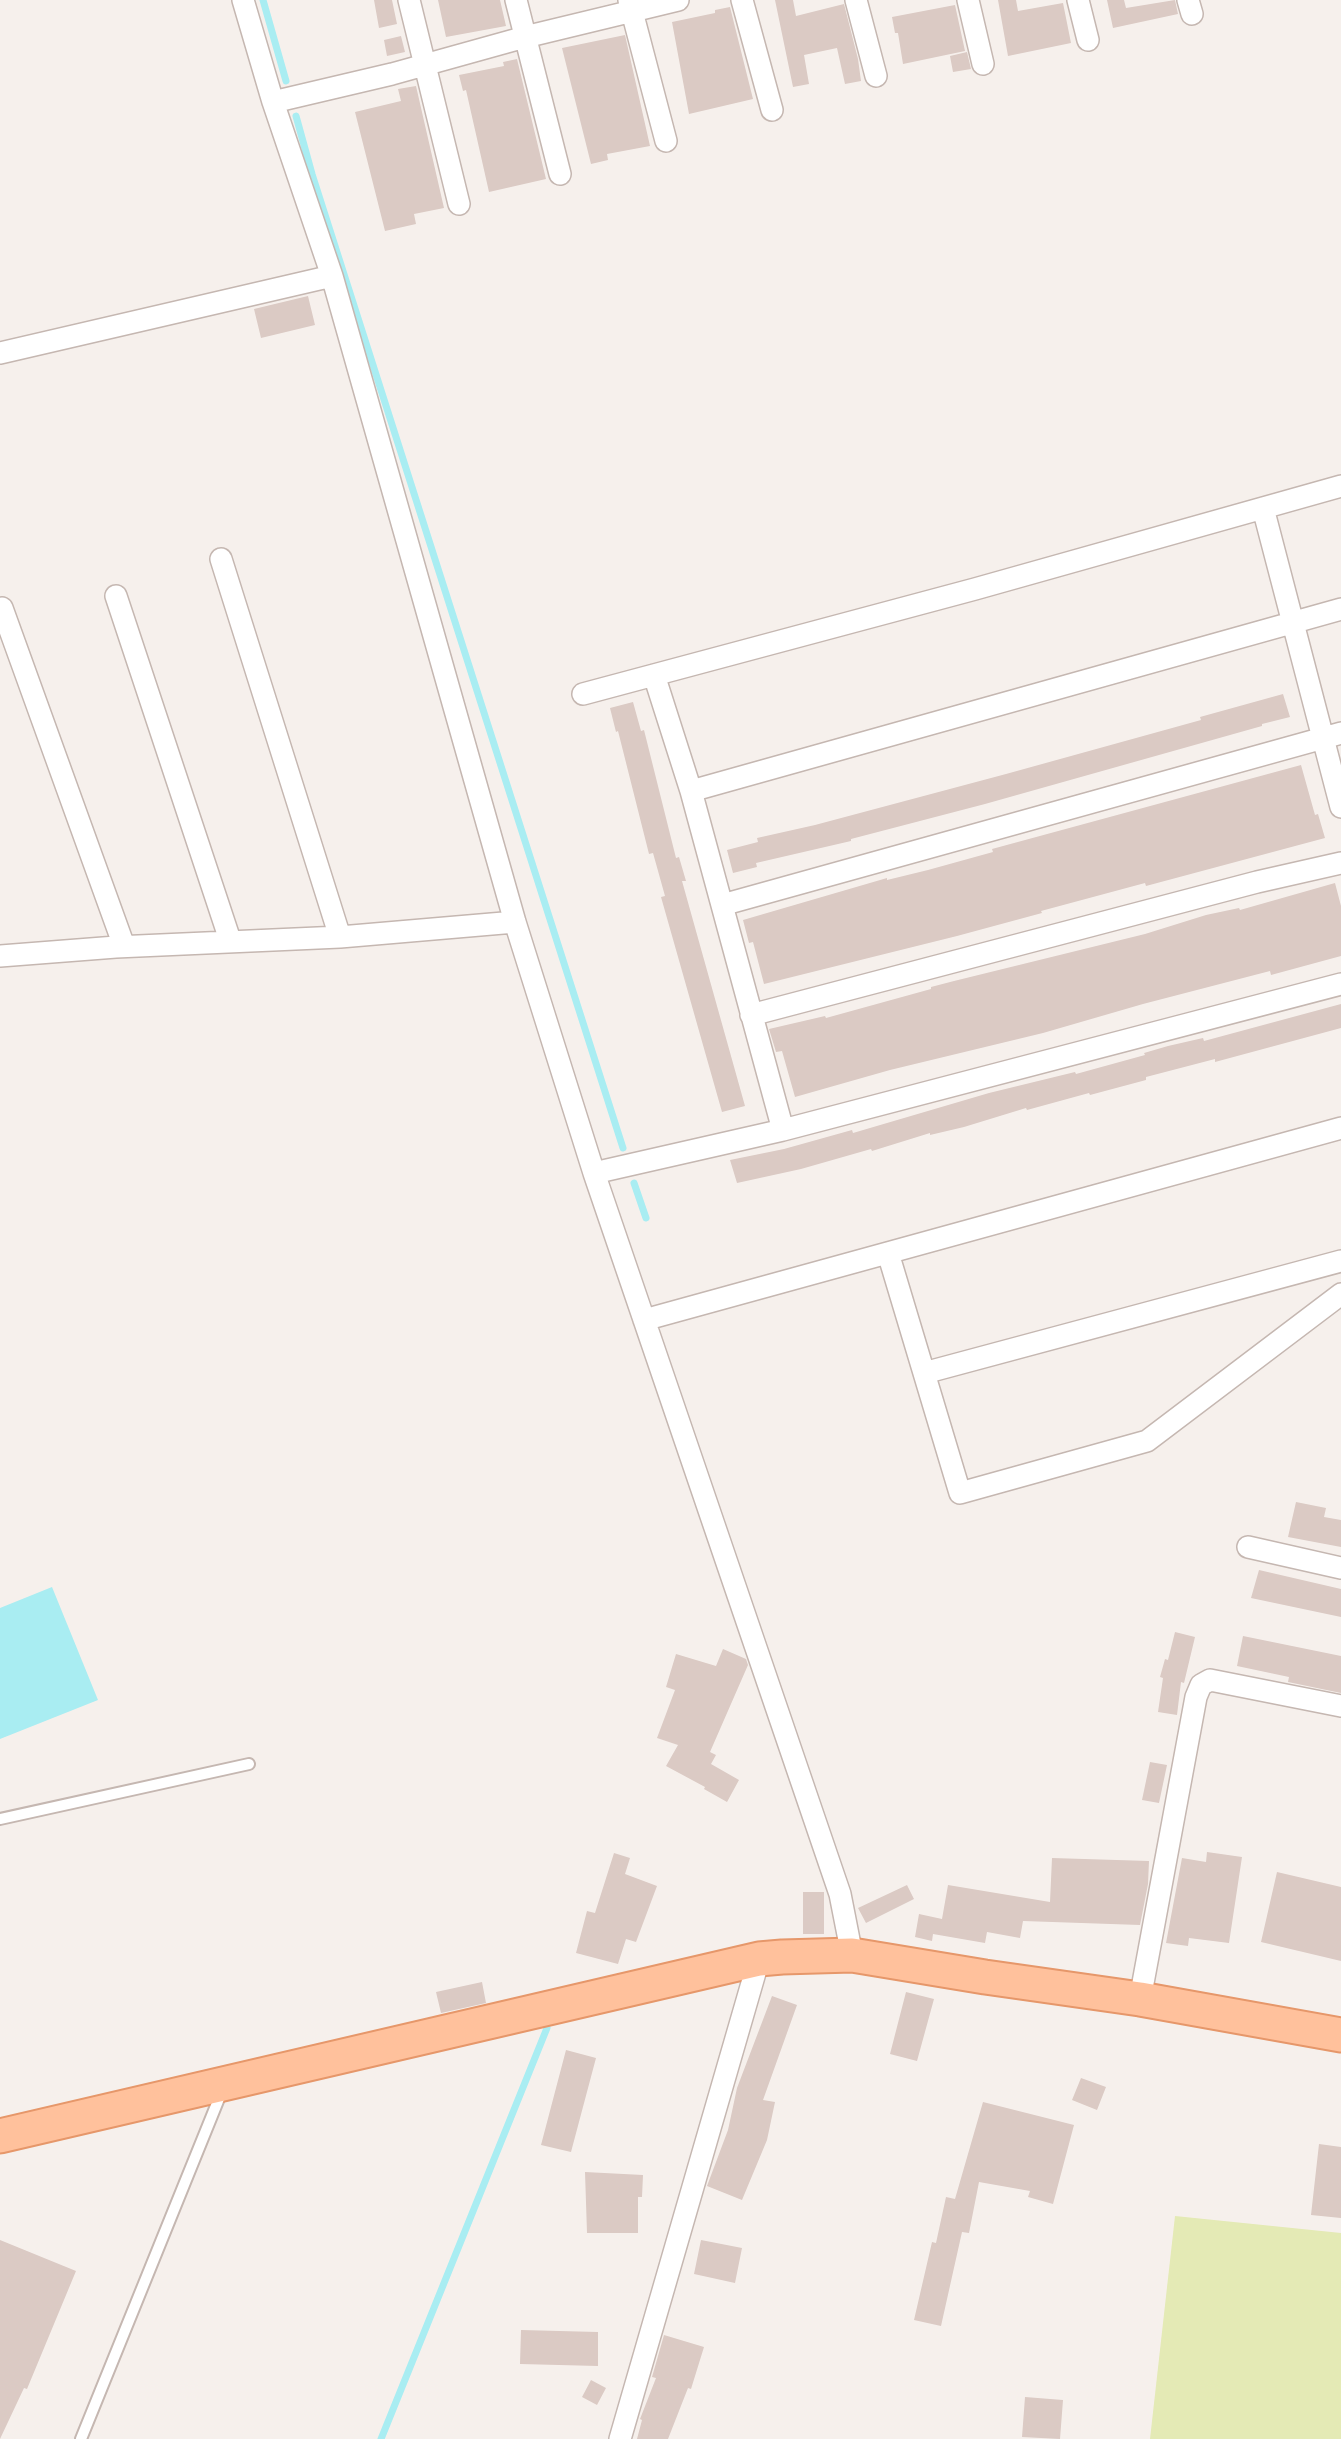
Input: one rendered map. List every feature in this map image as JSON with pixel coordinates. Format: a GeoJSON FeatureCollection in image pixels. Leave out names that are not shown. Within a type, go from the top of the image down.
{"type":"FeatureCollection","features":[{"type":"Feature","properties":{"kind":"main road"},"geometry":{"type":"LineString","coordinates":[[0,2136],[759,1959],[852,1955],[1140,1999],[1341,2035]]}},
{"type":"Feature","properties":{"kind":"street"},"geometry":{"type":"LineString","coordinates":[[243,0],[273,102],[332,276],[515,922],[594,1173],[840,1894],[852,1955]]}},
{"type":"Feature","properties":{"kind":"street"},"geometry":{"type":"LineString","coordinates":[[409,0],[459,204]]}},
{"type":"Feature","properties":{"kind":"street"},"geometry":{"type":"LineString","coordinates":[[516,0],[560,174]]}},
{"type":"Feature","properties":{"kind":"street"},"geometry":{"type":"LineString","coordinates":[[273,102],[425,65],[631,5],[677,0]]}},
{"type":"Feature","properties":{"kind":"street"},"geometry":{"type":"LineString","coordinates":[[742,0],[772,110]]}},
{"type":"Feature","properties":{"kind":"street"},"geometry":{"type":"LineString","coordinates":[[856,0],[876,76]]}},
{"type":"Feature","properties":{"kind":"street"},"geometry":{"type":"LineString","coordinates":[[968,0],[984,64]]}},
{"type":"Feature","properties":{"kind":"street"},"geometry":{"type":"LineString","coordinates":[[1078,0],[1088,40]]}},
{"type":"Feature","properties":{"kind":"street"},"geometry":{"type":"LineString","coordinates":[[631,5],[666,141]]}},
{"type":"Feature","properties":{"kind":"street"},"geometry":{"type":"LineString","coordinates":[[0,353],[332,276]]}},
{"type":"Feature","properties":{"kind":"street"},"geometry":{"type":"LineString","coordinates":[[583,694],[1341,486]]}},
{"type":"Feature","properties":{"kind":"street"},"geometry":{"type":"LineString","coordinates":[[1263,508],[1293,622],[1332,736],[1341,807]]}},
{"type":"Feature","properties":{"kind":"street"},"geometry":{"type":"LineString","coordinates":[[221,559],[340,937]]}},
{"type":"Feature","properties":{"kind":"street"},"geometry":{"type":"LineString","coordinates":[[116,596],[230,940]]}},
{"type":"Feature","properties":{"kind":"street"},"geometry":{"type":"LineString","coordinates":[[2,608],[124,946]]}},
{"type":"Feature","properties":{"kind":"street"},"geometry":{"type":"LineString","coordinates":[[691,791],[1341,609]]}},
{"type":"Feature","properties":{"kind":"street"},"geometry":{"type":"LineString","coordinates":[[654,675],[691,791],[783,1130]]}},
{"type":"Feature","properties":{"kind":"street"},"geometry":{"type":"LineString","coordinates":[[722,905],[1332,736]]}},
{"type":"Feature","properties":{"kind":"street"},"geometry":{"type":"LineString","coordinates":[[751,1015],[1341,863]]}},
{"type":"Feature","properties":{"kind":"street"},"geometry":{"type":"LineString","coordinates":[[2,949],[340,937],[515,922]]}},
{"type":"Feature","properties":{"kind":"street"},"geometry":{"type":"LineString","coordinates":[[594,1173],[783,1130],[1341,984]]}},
{"type":"Feature","properties":{"kind":"street"},"geometry":{"type":"LineString","coordinates":[[644,1320],[1341,1128]]}},
{"type":"Feature","properties":{"kind":"street"},"geometry":{"type":"LineString","coordinates":[[888,1253],[960,1493],[1147,1440],[1341,1294]]}},
{"type":"Feature","properties":{"kind":"street"},"geometry":{"type":"LineString","coordinates":[[924,1373],[1341,1261]]}},
{"type":"Feature","properties":{"kind":"street"},"geometry":{"type":"LineString","coordinates":[[1248,1547],[1341,1568]]}},
{"type":"Feature","properties":{"kind":"street"},"geometry":{"type":"LineString","coordinates":[[1140,1999],[1196,1697],[1201,1685],[1210,1680],[1341,1706]]}},
{"type":"Feature","properties":{"kind":"street"},"geometry":{"type":"LineString","coordinates":[[620,2439],[759,1959]]}},
{"type":"Feature","properties":{"kind":"lane"},"geometry":{"type":"LineString","coordinates":[[0,1819],[249,1764]]}},
{"type":"Feature","properties":{"kind":"lane"},"geometry":{"type":"LineString","coordinates":[[81,2439],[225,2082]]}},
{"type":"Feature","properties":{"kind":"green space"},"geometry":{"type":"Polygon","coordinates":[[[1175,2216],[1341,2233],[1341,2439],[1150,2439],[1175,2216]]]}},
{"type":"Feature","properties":{"kind":"water"},"geometry":{"type":"Polygon","coordinates":[[[52,1587],[98,1700],[0,1739],[0,1608],[52,1587]]]}},
{"type":"Feature","properties":{"kind":"building"},"geometry":{"type":"Polygon","coordinates":[[[374,0],[392,0],[397,24],[379,28],[374,0]]]}},
{"type":"Feature","properties":{"kind":"building"},"geometry":{"type":"Polygon","coordinates":[[[438,0],[500,0],[506,26],[446,37],[438,0]]]}},
{"type":"Feature","properties":{"kind":"building"},"geometry":{"type":"Polygon","coordinates":[[[775,0],[793,0],[796,16],[844,4],[861,81],[845,84],[837,48],[804,55],[809,84],[793,87],[775,0]]]}},
{"type":"Feature","properties":{"kind":"building"},"geometry":{"type":"Polygon","coordinates":[[[998,0],[1016,0],[1018,11],[1063,3],[1071,43],[1008,56],[998,0]]]}},
{"type":"Feature","properties":{"kind":"building"},"geometry":{"type":"Polygon","coordinates":[[[1107,0],[1124,0],[1126,8],[1175,0],[1178,14],[1113,28],[1107,0]]]}},
{"type":"Feature","properties":{"kind":"building"},"geometry":{"type":"Polygon","coordinates":[[[955,5],[965,51],[903,64],[898,33],[895,33],[892,17],[955,5]]]}},
{"type":"Feature","properties":{"kind":"building"},"geometry":{"type":"Polygon","coordinates":[[[730,7],[753,99],[689,114],[672,22],[730,7]]]}},
{"type":"Feature","properties":{"kind":"building"},"geometry":{"type":"Polygon","coordinates":[[[625,35],[650,146],[607,154],[608,160],[591,164],[562,48],[625,35]]]}},
{"type":"Feature","properties":{"kind":"building"},"geometry":{"type":"Polygon","coordinates":[[[401,36],[405,52],[387,56],[384,40],[401,36]]]}},
{"type":"Feature","properties":{"kind":"building"},"geometry":{"type":"Polygon","coordinates":[[[967,52],[971,69],[953,72],[950,56],[967,52]]]}},
{"type":"Feature","properties":{"kind":"building"},"geometry":{"type":"Polygon","coordinates":[[[517,59],[546,179],[489,192],[466,90],[463,91],[459,75],[504,66],[503,62],[517,59]]]}},
{"type":"Feature","properties":{"kind":"building"},"geometry":{"type":"Polygon","coordinates":[[[416,86],[444,208],[414,214],[416,224],[385,231],[355,112],[401,101],[398,89],[416,86]]]}},
{"type":"Feature","properties":{"kind":"building"},"geometry":{"type":"Polygon","coordinates":[[[308,296],[315,325],[261,338],[254,309],[308,296]]]}},
{"type":"Feature","properties":{"kind":"building"},"geometry":{"type":"Polygon","coordinates":[[[1283,694],[1290,717],[851,841],[756,863],[757,867],[733,873],[727,850],[758,842],[757,838],[1006,774],[1201,720],[1200,717],[1283,694]]]}},
{"type":"Feature","properties":{"kind":"building"},"geometry":{"type":"Polygon","coordinates":[[[633,702],[641,731],[644,730],[676,858],[679,857],[686,881],[682,881],[745,1106],[722,1112],[661,897],[665,896],[653,853],[649,854],[610,708],[633,702]]]}},
{"type":"Feature","properties":{"kind":"building"},"geometry":{"type":"Polygon","coordinates":[[[1301,765],[1315,815],[1318,814],[1325,838],[1146,886],[1145,883],[957,936],[764,984],[753,942],[749,943],[743,920],[1301,765]]]}},
{"type":"Feature","properties":{"kind":"building"},"geometry":{"type":"Polygon","coordinates":[[[1335,883],[1341,906],[1341,956],[1271,975],[1270,971],[795,1097],[782,1051],[776,1052],[769,1029],[825,1016],[826,1018],[931,987],[1145,934],[1206,915],[1239,908],[1240,910],[1335,883]]]}},
{"type":"Feature","properties":{"kind":"building"},"geometry":{"type":"Polygon","coordinates":[[[1341,1004],[1341,1028],[1215,1062],[1215,1059],[1146,1077],[1146,1080],[1090,1095],[1089,1093],[964,1127],[930,1133],[872,1151],[871,1149],[801,1169],[737,1183],[730,1160],[784,1149],[852,1130],[853,1133],[989,1093],[1075,1072],[1076,1074],[1168,1046],[1203,1038],[1204,1041],[1341,1004]]]}},
{"type":"Feature","properties":{"kind":"building"},"geometry":{"type":"Polygon","coordinates":[[[1296,1502],[1326,1508],[1324,1517],[1341,1520],[1341,1547],[1288,1537],[1296,1502]]]}},
{"type":"Feature","properties":{"kind":"building"},"geometry":{"type":"Polygon","coordinates":[[[1259,1570],[1341,1589],[1341,1617],[1251,1598],[1259,1570]]]}},
{"type":"Feature","properties":{"kind":"building"},"geometry":{"type":"Polygon","coordinates":[[[1175,1632],[1195,1637],[1184,1683],[1181,1682],[1177,1715],[1158,1712],[1163,1678],[1160,1677],[1165,1659],[1168,1660],[1175,1632]]]}},
{"type":"Feature","properties":{"kind":"building"},"geometry":{"type":"Polygon","coordinates":[[[1243,1636],[1341,1656],[1341,1693],[1288,1682],[1289,1677],[1237,1666],[1243,1636]]]}},
{"type":"Feature","properties":{"kind":"building"},"geometry":{"type":"Polygon","coordinates":[[[723,1649],[746,1659],[748,1665],[710,1752],[716,1755],[711,1764],[739,1780],[727,1802],[666,1766],[678,1745],[657,1738],[675,1690],[666,1687],[676,1654],[716,1666],[723,1649]]]}},
{"type":"Feature","properties":{"kind":"building"},"geometry":{"type":"Polygon","coordinates":[[[1150,1762],[1167,1765],[1159,1803],[1142,1800],[1150,1762]]]}},
{"type":"Feature","properties":{"kind":"building"},"geometry":{"type":"Polygon","coordinates":[[[1207,1852],[1242,1857],[1229,1943],[1189,1938],[1188,1946],[1166,1943],[1182,1858],[1206,1862],[1207,1852]]]}},
{"type":"Feature","properties":{"kind":"building"},"geometry":{"type":"Polygon","coordinates":[[[614,1853],[630,1858],[625,1874],[657,1886],[636,1942],[626,1939],[618,1964],[576,1953],[587,1911],[595,1913],[614,1853]]]}},
{"type":"Feature","properties":{"kind":"building"},"geometry":{"type":"Polygon","coordinates":[[[1052,1858],[1149,1861],[1148,1884],[1140,1925],[1023,1921],[1020,1938],[987,1932],[985,1943],[933,1934],[932,1941],[915,1937],[919,1914],[942,1919],[948,1885],[1050,1902],[1052,1858]]]}},
{"type":"Feature","properties":{"kind":"building"},"geometry":{"type":"Polygon","coordinates":[[[1277,1872],[1341,1887],[1341,1961],[1261,1942],[1277,1872]]]}},
{"type":"Feature","properties":{"kind":"building"},"geometry":{"type":"Polygon","coordinates":[[[907,1885],[914,1899],[866,1923],[858,1908],[907,1885]]]}},
{"type":"Feature","properties":{"kind":"building"},"geometry":{"type":"Polygon","coordinates":[[[803,1892],[824,1892],[824,1934],[803,1934],[803,1892]]]}},
{"type":"Feature","properties":{"kind":"building"},"geometry":{"type":"Polygon","coordinates":[[[482,1982],[486,2003],[441,2013],[436,1992],[482,1982]]]}},
{"type":"Feature","properties":{"kind":"building"},"geometry":{"type":"Polygon","coordinates":[[[906,1992],[934,1999],[917,2061],[890,2054],[906,1992]]]}},
{"type":"Feature","properties":{"kind":"building"},"geometry":{"type":"Polygon","coordinates":[[[772,1996],[797,2005],[763,2100],[775,2102],[767,2140],[742,2200],[707,2186],[728,2130],[737,2088],[772,1996]]]}},
{"type":"Feature","properties":{"kind":"building"},"geometry":{"type":"Polygon","coordinates":[[[566,2050],[596,2058],[571,2152],[541,2145],[566,2050]]]}},
{"type":"Feature","properties":{"kind":"building"},"geometry":{"type":"Polygon","coordinates":[[[1081,2078],[1106,2087],[1097,2110],[1072,2100],[1081,2078]]]}},
{"type":"Feature","properties":{"kind":"building"},"geometry":{"type":"Polygon","coordinates":[[[983,2102],[1074,2125],[1053,2204],[1028,2197],[1030,2191],[979,2182],[969,2233],[962,2232],[941,2326],[914,2320],[932,2242],[936,2243],[946,2197],[955,2199],[983,2102]]]}},
{"type":"Feature","properties":{"kind":"building"},"geometry":{"type":"Polygon","coordinates":[[[1319,2144],[1341,2147],[1341,2218],[1311,2215],[1319,2144]]]}},
{"type":"Feature","properties":{"kind":"building"},"geometry":{"type":"Polygon","coordinates":[[[585,2172],[643,2175],[642,2197],[638,2197],[638,2233],[587,2233],[585,2172]]]}},
{"type":"Feature","properties":{"kind":"building"},"geometry":{"type":"Polygon","coordinates":[[[0,2240],[76,2271],[27,2389],[24,2388],[0,2439],[0,2240]]]}},
{"type":"Feature","properties":{"kind":"building"},"geometry":{"type":"Polygon","coordinates":[[[701,2240],[742,2248],[735,2283],[694,2274],[701,2240]]]}},
{"type":"Feature","properties":{"kind":"building"},"geometry":{"type":"Polygon","coordinates":[[[521,2330],[598,2332],[598,2366],[520,2364],[521,2330]]]}},
{"type":"Feature","properties":{"kind":"building"},"geometry":{"type":"Polygon","coordinates":[[[664,2335],[704,2347],[691,2389],[688,2388],[668,2439],[637,2439],[642,2420],[640,2419],[656,2378],[652,2377],[664,2335]]]}},
{"type":"Feature","properties":{"kind":"building"},"geometry":{"type":"Polygon","coordinates":[[[591,2380],[606,2388],[597,2405],[582,2397],[591,2380]]]}},
{"type":"Feature","properties":{"kind":"building"},"geometry":{"type":"Polygon","coordinates":[[[1025,2397],[1063,2400],[1060,2439],[1022,2437],[1025,2397]]]}},
{"type":"Feature","properties":{"kind":"waterway"},"geometry":{"type":"LineString","coordinates":[[263,0],[286,81]]}},
{"type":"Feature","properties":{"kind":"waterway"},"geometry":{"type":"LineString","coordinates":[[296,116],[312,174],[623,1148]]}},
{"type":"Feature","properties":{"kind":"waterway"},"geometry":{"type":"LineString","coordinates":[[634,1183],[646,1218]]}},
{"type":"Feature","properties":{"kind":"waterway"},"geometry":{"type":"LineString","coordinates":[[381,2439],[547,2028]]}}]}
